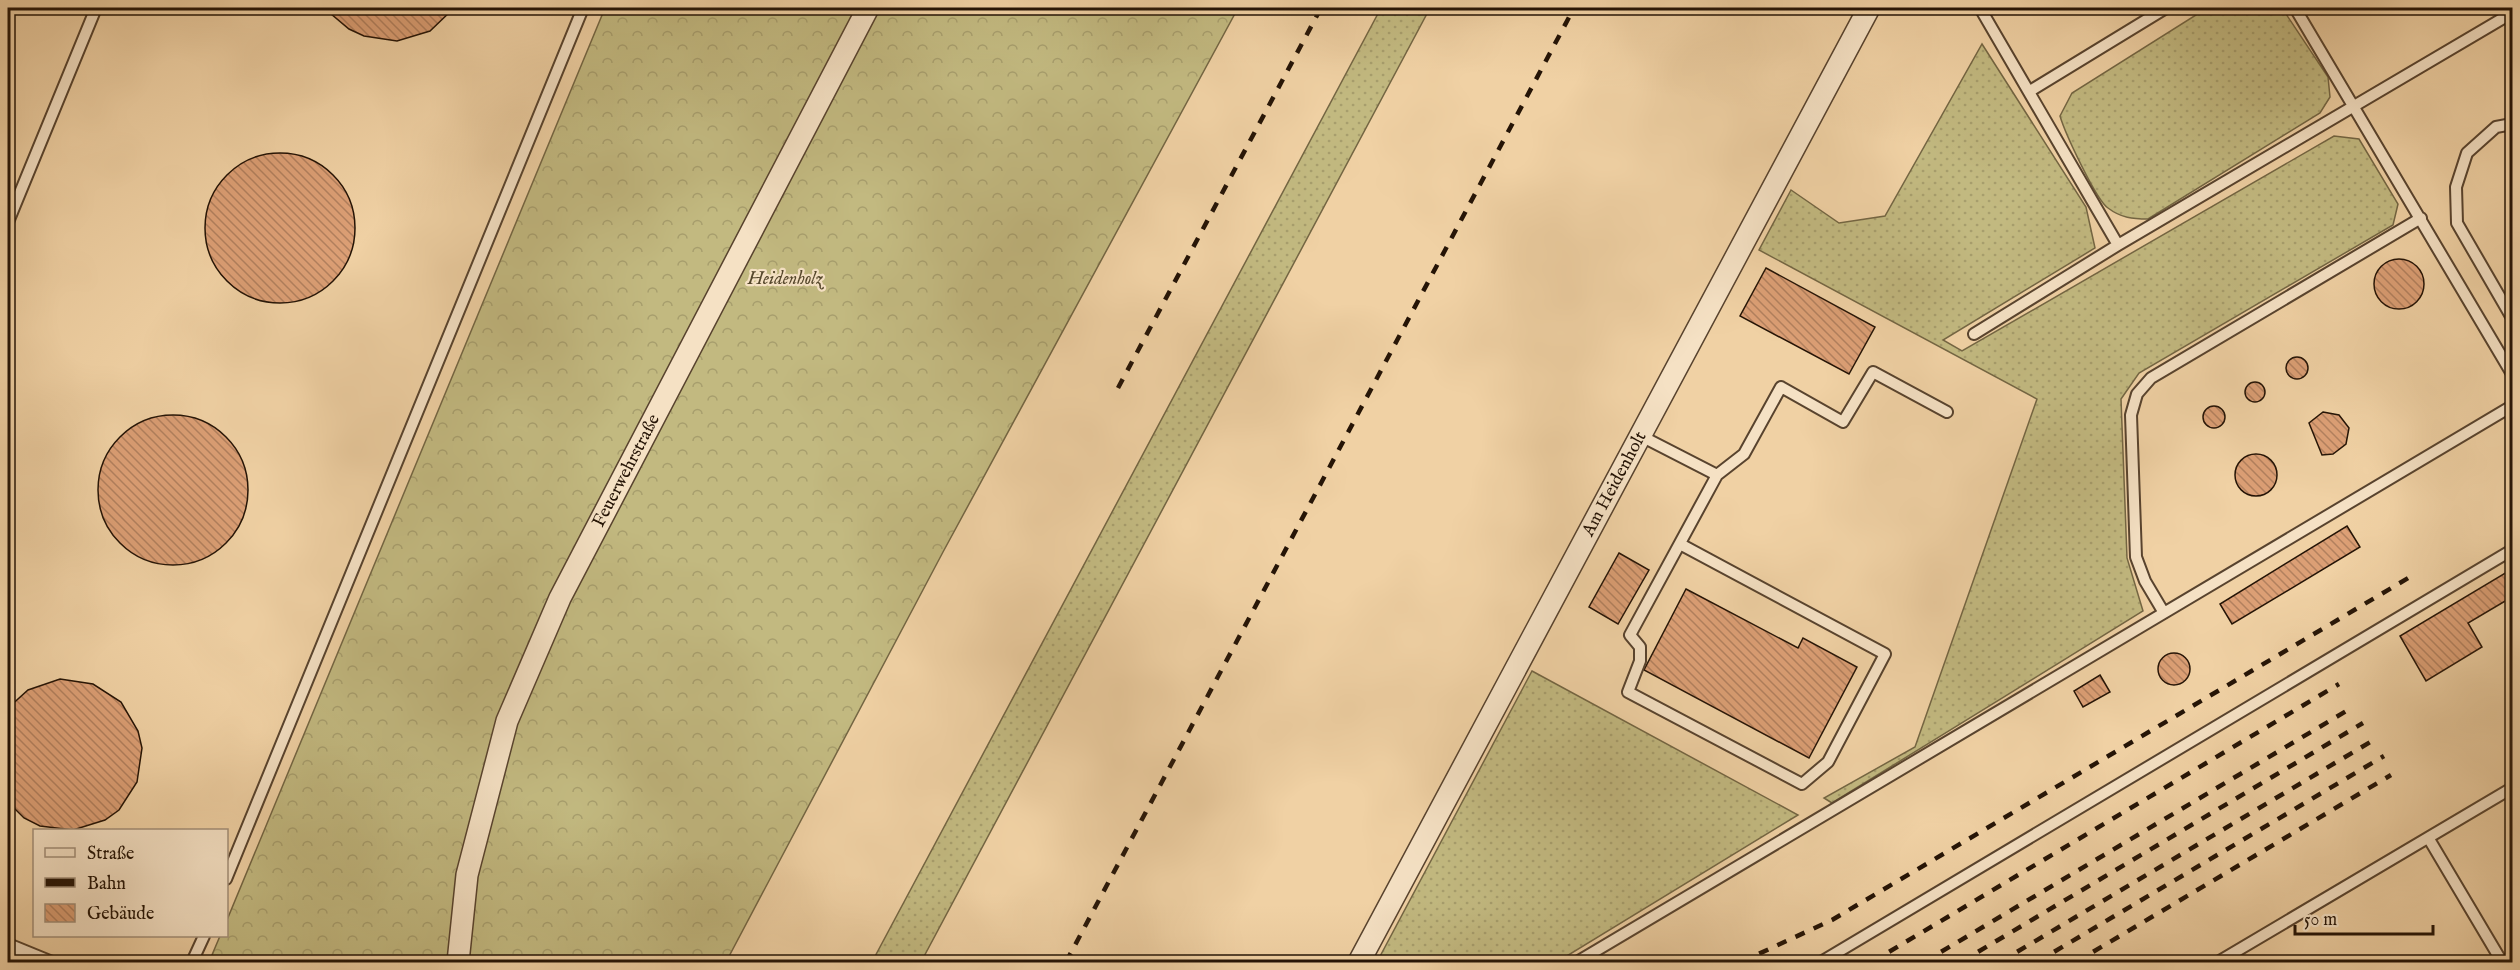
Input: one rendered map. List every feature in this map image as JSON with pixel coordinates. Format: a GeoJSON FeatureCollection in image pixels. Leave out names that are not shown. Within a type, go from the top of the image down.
{"type":"FeatureCollection","features":[{"type":"Feature","properties":{"kind":"street","name":"Feuerwehrstraße"},"geometry":{"type":"LineString","coordinates":[[458,963],[467,875],[507,720],[560,598],[868,8]]}},
{"type":"Feature","properties":{"kind":"street","name":"Am Heidenholt"},"geometry":{"type":"LineString","coordinates":[[1359,963],[1869,8]]}},
{"type":"Feature","properties":{"kind":"lane"},"geometry":{"type":"LineString","coordinates":[[8,222],[96,8]]}},
{"type":"Feature","properties":{"kind":"lane"},"geometry":{"type":"LineString","coordinates":[[228,874],[584,8]]}},
{"type":"Feature","properties":{"kind":"lane"},"geometry":{"type":"LineString","coordinates":[[1980,8],[2118,244]]}},
{"type":"Feature","properties":{"kind":"lane"},"geometry":{"type":"LineString","coordinates":[[2030,91],[2166,8]]}},
{"type":"Feature","properties":{"kind":"lane"},"geometry":{"type":"LineString","coordinates":[[2295,8],[2512,374]]}},
{"type":"Feature","properties":{"kind":"lane"},"geometry":{"type":"LineString","coordinates":[[1974,334],[2118,244],[2512,13]]}},
{"type":"Feature","properties":{"kind":"lane"},"geometry":{"type":"LineString","coordinates":[[2512,124],[2496,127],[2467,153],[2456,187],[2457,223],[2512,318]]}},
{"type":"Feature","properties":{"kind":"lane"},"geometry":{"type":"LineString","coordinates":[[2164,613],[2145,581],[2136,557],[2131,415],[2138,394],[2151,378],[2421,218]]}},
{"type":"Feature","properties":{"kind":"lane"},"geometry":{"type":"LineString","coordinates":[[1680,543],[1886,654],[1828,762],[1802,784],[1628,692],[1640,661],[1640,647],[1630,635],[1680,543],[1718,475],[1744,454],[1781,387],[1843,422],[1873,372],[1947,412]]}},
{"type":"Feature","properties":{"kind":"lane"},"geometry":{"type":"LineString","coordinates":[[1578,963],[2164,613],[2471,433],[2512,406]]}},
{"type":"Feature","properties":{"kind":"lane"},"geometry":{"type":"LineString","coordinates":[[1641,436],[1718,475]]}},
{"type":"Feature","properties":{"kind":"lane"},"geometry":{"type":"LineString","coordinates":[[1821,963],[2512,550]]}},
{"type":"Feature","properties":{"kind":"lane"},"geometry":{"type":"LineString","coordinates":[[2218,963],[2512,788]]}},
{"type":"Feature","properties":{"kind":"lane"},"geometry":{"type":"LineString","coordinates":[[2429,839],[2502,963]]}},
{"type":"Feature","properties":{"kind":"lane"},"geometry":{"type":"LineString","coordinates":[[192,963],[204,937]]}},
{"type":"Feature","properties":{"kind":"lane"},"geometry":{"type":"LineString","coordinates":[[8,944],[52,963]]}},
{"type":"Feature","properties":{"kind":"lane"},"geometry":{"type":"LineString","coordinates":[[14,963],[19,949]]}},
{"type":"Feature","properties":{"kind":"green space","name":"Heidenholz"},"geometry":{"type":"Polygon","coordinates":[[[605,8],[1238,8],[943,552],[726,962],[209,962],[220,937],[228,937],[228,918],[605,8]]]}},
{"type":"Feature","properties":{"kind":"green space"},"geometry":{"type":"Polygon","coordinates":[[[1381,8],[1430,8],[921,962],[872,962],[1381,8]]]}},
{"type":"Feature","properties":{"kind":"green space"},"geometry":{"type":"Polygon","coordinates":[[[2207,8],[2282,8],[2328,77],[2330,97],[2320,113],[2148,219],[2122,216],[2108,208],[2096,193],[2060,116],[2072,93],[2207,8]]]}},
{"type":"Feature","properties":{"kind":"green space"},"geometry":{"type":"Polygon","coordinates":[[[1982,44],[2086,207],[2095,248],[1943,340],[1962,351],[2334,136],[2359,139],[2398,204],[2393,225],[2139,373],[2121,399],[2127,558],[2143,611],[1832,803],[1824,798],[1915,747],[2037,399],[1759,250],[1791,190],[1839,223],[1885,216],[1982,44]]]}},
{"type":"Feature","properties":{"kind":"green space"},"geometry":{"type":"Polygon","coordinates":[[[1532,671],[1798,815],[1557,962],[1377,962],[1532,671]]]}},
{"type":"Feature","properties":{"kind":"building"},"geometry":{"type":"Polygon","coordinates":[[[324,8],[454,8],[430,31],[397,41],[364,36],[349,29],[324,8]]]}},
{"type":"Feature","properties":{"kind":"building"},"geometry":{"type":"Polygon","coordinates":[[[280,153],[309,158],[322,165],[333,175],[343,186],[350,199],[355,228],[350,257],[343,270],[333,281],[322,291],[309,298],[280,303],[251,298],[238,291],[227,281],[217,270],[210,257],[205,228],[210,199],[217,186],[227,175],[238,165],[251,158],[280,153]]]}},
{"type":"Feature","properties":{"kind":"building"},"geometry":{"type":"Polygon","coordinates":[[[2394,259],[2404,259],[2417,266],[2424,279],[2424,289],[2417,302],[2404,309],[2394,309],[2385,305],[2378,298],[2374,289],[2374,279],[2378,270],[2385,263],[2394,259]]]}},
{"type":"Feature","properties":{"kind":"building"},"geometry":{"type":"Polygon","coordinates":[[[1766,268],[1875,327],[1849,374],[1740,316],[1766,268]]]}},
{"type":"Feature","properties":{"kind":"building"},"geometry":{"type":"Polygon","coordinates":[[[2297,357],[2305,360],[2308,368],[2305,376],[2297,379],[2289,376],[2286,368],[2289,360],[2297,357]]]}},
{"type":"Feature","properties":{"kind":"building"},"geometry":{"type":"Polygon","coordinates":[[[2251,382],[2259,382],[2265,388],[2265,396],[2259,402],[2251,402],[2245,396],[2245,388],[2251,382]]]}},
{"type":"Feature","properties":{"kind":"building"},"geometry":{"type":"Polygon","coordinates":[[[2214,406],[2222,409],[2225,417],[2222,425],[2214,428],[2206,425],[2203,417],[2206,409],[2214,406]]]}},
{"type":"Feature","properties":{"kind":"building"},"geometry":{"type":"Polygon","coordinates":[[[2323,412],[2339,415],[2349,428],[2346,444],[2333,454],[2322,455],[2309,423],[2323,412]]]}},
{"type":"Feature","properties":{"kind":"building"},"geometry":{"type":"Polygon","coordinates":[[[173,415],[202,420],[215,427],[226,437],[236,448],[243,461],[248,490],[243,519],[236,532],[226,543],[215,553],[202,560],[173,565],[144,560],[131,553],[120,543],[110,532],[103,519],[98,490],[103,461],[110,448],[120,437],[131,427],[144,420],[173,415]]]}},
{"type":"Feature","properties":{"kind":"building"},"geometry":{"type":"Polygon","coordinates":[[[2256,454],[2271,460],[2277,475],[2271,490],[2256,496],[2241,490],[2235,475],[2241,460],[2256,454]]]}},
{"type":"Feature","properties":{"kind":"building"},"geometry":{"type":"Polygon","coordinates":[[[2347,526],[2360,547],[2232,624],[2220,604],[2347,526]]]}},
{"type":"Feature","properties":{"kind":"building"},"geometry":{"type":"Polygon","coordinates":[[[1619,553],[1649,570],[1618,624],[1589,607],[1619,553]]]}},
{"type":"Feature","properties":{"kind":"building"},"geometry":{"type":"Polygon","coordinates":[[[2512,569],[2512,597],[2468,623],[2482,647],[2426,681],[2400,636],[2512,569]]]}},
{"type":"Feature","properties":{"kind":"building"},"geometry":{"type":"Polygon","coordinates":[[[1686,589],[1798,648],[1803,638],[1857,667],[1809,758],[1644,670],[1686,589]]]}},
{"type":"Feature","properties":{"kind":"building"},"geometry":{"type":"Polygon","coordinates":[[[2174,653],[2185,658],[2190,669],[2185,680],[2174,685],[2163,680],[2158,669],[2163,658],[2174,653]]]}},
{"type":"Feature","properties":{"kind":"building"},"geometry":{"type":"Polygon","coordinates":[[[2100,675],[2110,692],[2083,707],[2074,691],[2100,675]]]}},
{"type":"Feature","properties":{"kind":"building"},"geometry":{"type":"Polygon","coordinates":[[[60,679],[93,684],[121,702],[138,731],[142,748],[137,782],[119,810],[105,820],[76,829],[40,826],[24,818],[8,802],[8,708],[28,690],[60,679]]]}},
{"type":"Feature","properties":{"kind":"railway"},"geometry":{"type":"LineString","coordinates":[[1118,388],[1321,8]]}},
{"type":"Feature","properties":{"kind":"railway"},"geometry":{"type":"LineString","coordinates":[[1066,962],[1574,8]]}},
{"type":"Feature","properties":{"kind":"railway"},"geometry":{"type":"LineString","coordinates":[[1741,962],[1832,920],[2415,574]]}},
{"type":"Feature","properties":{"kind":"railway"},"geometry":{"type":"LineString","coordinates":[[1872,962],[2339,684]]}},
{"type":"Feature","properties":{"kind":"railway"},"geometry":{"type":"LineString","coordinates":[[1924,962],[2353,707]]}},
{"type":"Feature","properties":{"kind":"railway"},"geometry":{"type":"LineString","coordinates":[[1961,962],[2363,723]]}},
{"type":"Feature","properties":{"kind":"railway"},"geometry":{"type":"LineString","coordinates":[[2000,962],[2372,741]]}},
{"type":"Feature","properties":{"kind":"railway"},"geometry":{"type":"LineString","coordinates":[[2037,962],[2384,756]]}},
{"type":"Feature","properties":{"kind":"railway"},"geometry":{"type":"LineString","coordinates":[[2076,962],[2391,775]]}}]}
